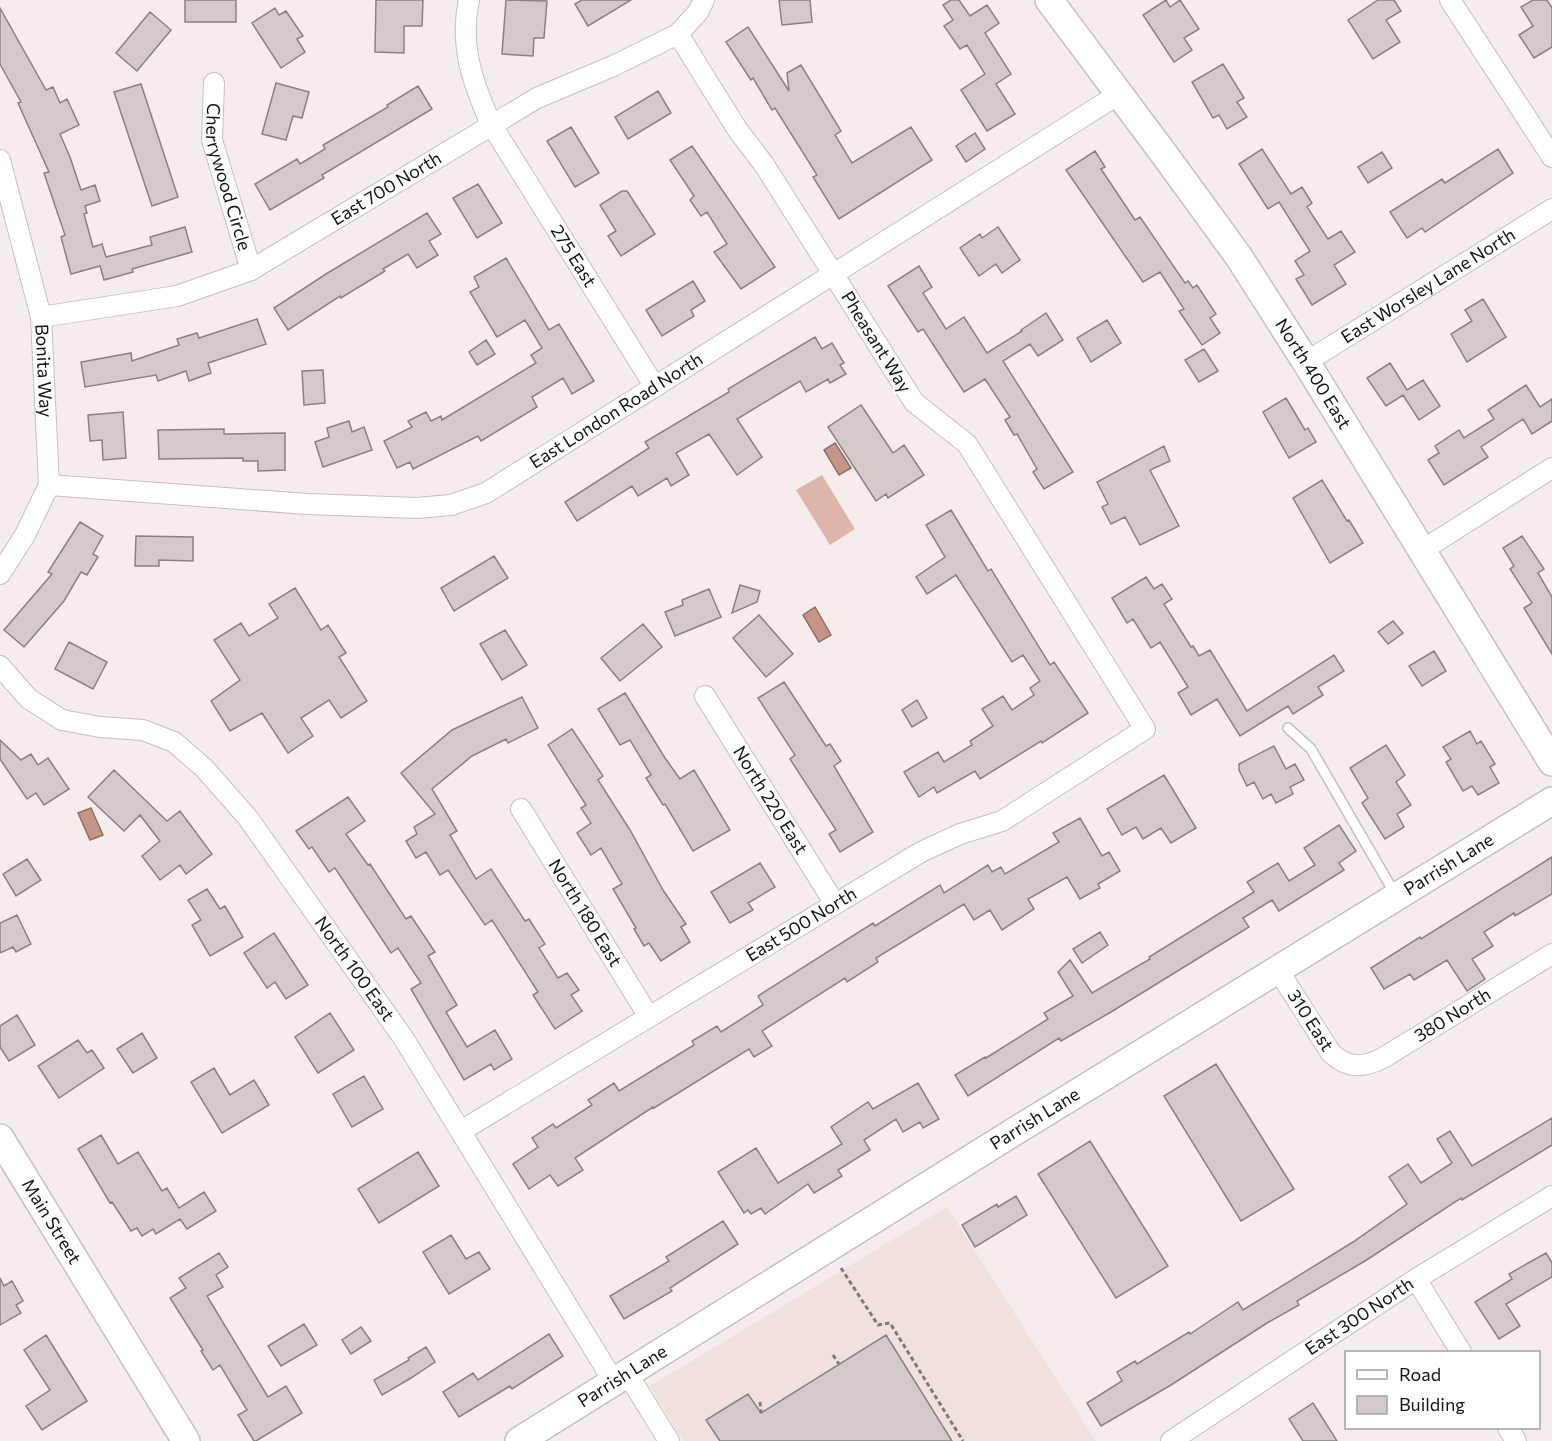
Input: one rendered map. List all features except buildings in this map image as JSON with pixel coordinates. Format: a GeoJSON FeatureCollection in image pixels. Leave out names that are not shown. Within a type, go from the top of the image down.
{"type":"FeatureCollection","features":[{"type":"Feature","properties":{"kind":"street","name":"275 East"},"geometry":{"type":"LineString","coordinates":[[469,0],[466,47],[474,86],[491,124],[655,387]]}},
{"type":"Feature","properties":{"kind":"street","name":"East 700 North"},"geometry":{"type":"LineString","coordinates":[[41,317],[177,296],[251,270],[537,98],[614,66],[678,34],[698,12],[704,0]]}},
{"type":"Feature","properties":{"kind":"street","name":"North 400 East"},"geometry":{"type":"LineString","coordinates":[[1049,0],[1239,257],[1552,762]]}},
{"type":"Feature","properties":{"kind":"street"},"geometry":{"type":"LineString","coordinates":[[1450,0],[1552,157]]}},
{"type":"Feature","properties":{"kind":"street","name":"Pheasant Way"},"geometry":{"type":"LineString","coordinates":[[678,34],[737,129],[765,166],[914,402],[967,444],[1145,729]]}},
{"type":"Feature","properties":{"kind":"street","name":"Cherrywood Circle"},"geometry":{"type":"LineString","coordinates":[[214,83],[212,140],[251,270]]}},
{"type":"Feature","properties":{"kind":"street","name":"East London Road North"},"geometry":{"type":"LineString","coordinates":[[49,485],[307,504],[417,508],[451,505],[486,492],[1119,94]]}},
{"type":"Feature","properties":{"kind":"street","name":"Bonita Way"},"geometry":{"type":"LineString","coordinates":[[0,160],[41,317],[49,485],[26,535],[0,574]]}},
{"type":"Feature","properties":{"kind":"street","name":"East Worsley Lane North"},"geometry":{"type":"LineString","coordinates":[[1306,362],[1552,209]]}},
{"type":"Feature","properties":{"kind":"street"},"geometry":{"type":"LineString","coordinates":[[1421,551],[1552,468]]}},
{"type":"Feature","properties":{"kind":"street","name":"North 100 East"},"geometry":{"type":"LineString","coordinates":[[0,666],[29,699],[63,720],[100,727],[143,730],[174,742],[204,768],[248,818],[404,1039],[621,1378],[669,1441]]}},
{"type":"Feature","properties":{"kind":"street","name":"North 220 East"},"geometry":{"type":"LineString","coordinates":[[705,696],[835,904]]}},
{"type":"Feature","properties":{"kind":"street","name":"East 500 North"},"geometry":{"type":"LineString","coordinates":[[461,1131],[921,852],[960,834],[1002,821],[1145,729]]}},
{"type":"Feature","properties":{"kind":"street","name":"Parrish Lane"},"geometry":{"type":"LineString","coordinates":[[519,1441],[1552,801]]}},
{"type":"Feature","properties":{"kind":"street","name":"North 180 East"},"geometry":{"type":"LineString","coordinates":[[520,809],[649,1017]]}},
{"type":"Feature","properties":{"kind":"street","name":"380 North"},"geometry":{"type":"LineString","coordinates":[[1350,1065],[1367,1065],[1383,1058],[1552,954]]}},
{"type":"Feature","properties":{"kind":"street","name":"310 East"},"geometry":{"type":"LineString","coordinates":[[1278,970],[1326,1047],[1336,1058],[1350,1065]]}},
{"type":"Feature","properties":{"kind":"street","name":"Main Street"},"geometry":{"type":"LineString","coordinates":[[0,1138],[186,1441]]}},
{"type":"Feature","properties":{"kind":"street","name":"East 300 North"},"geometry":{"type":"LineString","coordinates":[[1171,1441],[1416,1280],[1552,1196]]}},
{"type":"Feature","properties":{"kind":"street"},"geometry":{"type":"LineString","coordinates":[[1416,1280],[1460,1351]]}},
{"type":"Feature","properties":{"kind":"lane"},"geometry":{"type":"LineString","coordinates":[[1288,728],[1311,749],[1396,896]]}},
{"type":"Feature","properties":{"kind":"path"},"geometry":{"type":"LineString","coordinates":[[841,1268],[878,1325],[890,1323],[963,1441]]}},
{"type":"Feature","properties":{"kind":"path"},"geometry":{"type":"LineString","coordinates":[[833,1355],[839,1364]]}},
{"type":"Feature","properties":{"kind":"path"},"geometry":{"type":"LineString","coordinates":[[760,1402],[760,1413]]}},
{"type":"Feature","properties":{"kind":"shaded area"},"geometry":{"type":"Polygon","coordinates":[[[835,443],[851,468],[839,475],[824,450],[835,443]]]}},
{"type":"Feature","properties":{"kind":"shaded area"},"geometry":{"type":"Polygon","coordinates":[[[822,475],[855,529],[830,545],[796,490],[822,475]]]}},
{"type":"Feature","properties":{"kind":"shaded area"},"geometry":{"type":"Polygon","coordinates":[[[815,607],[831,635],[819,642],[803,615],[815,607]]]}},
{"type":"Feature","properties":{"kind":"shaded area"},"geometry":{"type":"Polygon","coordinates":[[[91,808],[103,835],[90,840],[78,813],[91,808]]]}},
{"type":"Feature","properties":{"kind":"shaded area"},"geometry":{"type":"Polygon","coordinates":[[[947,1207],[1096,1441],[683,1441],[650,1386],[947,1207]]]}}]}
